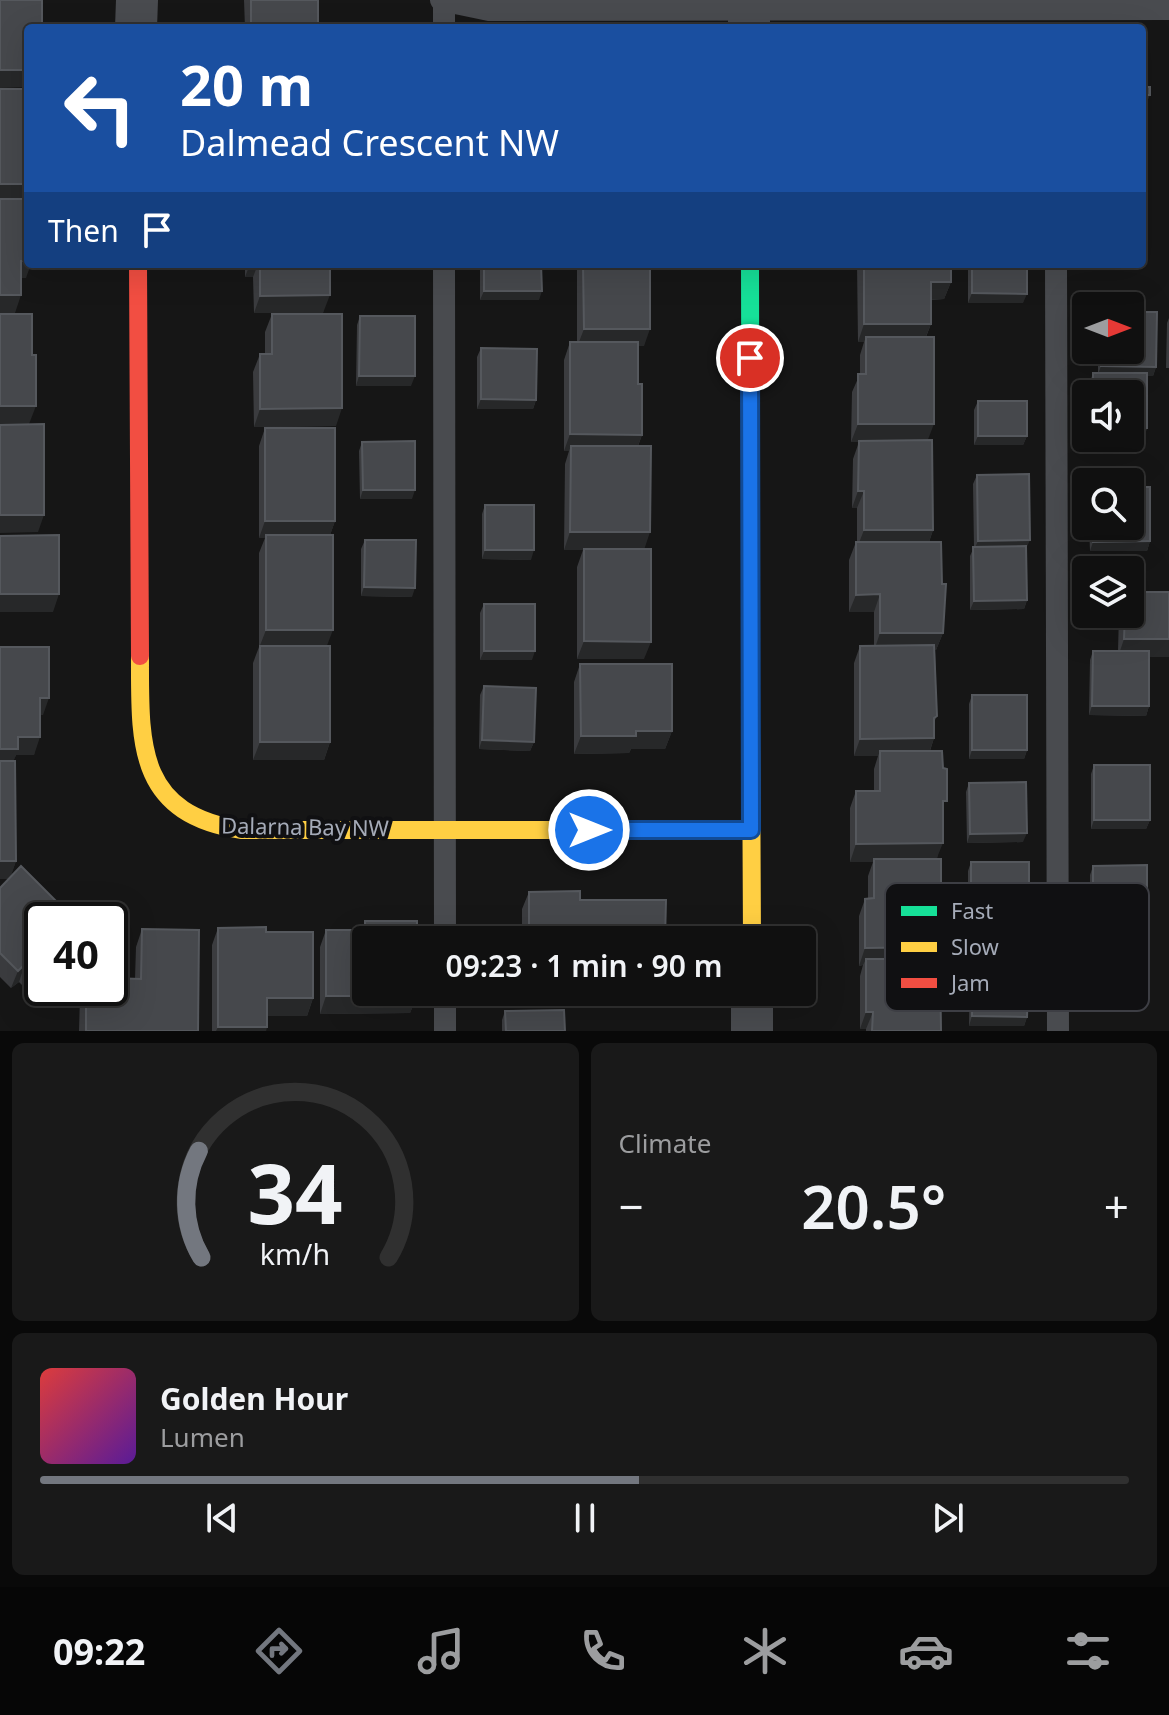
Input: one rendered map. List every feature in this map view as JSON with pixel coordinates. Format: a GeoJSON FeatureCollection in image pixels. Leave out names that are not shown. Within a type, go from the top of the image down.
{"type":"FeatureCollection","features":[{"type":"Feature","properties":{"kind":"street"},"geometry":{"type":"LineString","coordinates":[[136,24],[137,0]]}},
{"type":"Feature","properties":{"kind":"street","name":"Dalarna Bay NW"},"geometry":{"type":"LineString","coordinates":[[138,268],[140,728],[143,753],[157,780],[177,806],[199,822],[219,828],[751,830]]}},
{"type":"Feature","properties":{"kind":"street"},"geometry":{"type":"LineString","coordinates":[[750,268],[752,926]]}},
{"type":"Feature","properties":{"kind":"street"},"geometry":{"type":"LineString","coordinates":[[752,1006],[752,1031]]}},
{"type":"Feature","properties":{"kind":"lane"},"geometry":{"type":"LineString","coordinates":[[444,24],[442,1],[489,10],[1055,18],[1169,9]]}},
{"type":"Feature","properties":{"kind":"lane"},"geometry":{"type":"LineString","coordinates":[[444,268],[445,926]]}},
{"type":"Feature","properties":{"kind":"lane"},"geometry":{"type":"LineString","coordinates":[[1056,268],[1058,883]]}},
{"type":"Feature","properties":{"kind":"lane"},"geometry":{"type":"LineString","coordinates":[[445,1006],[445,1031]]}},
{"type":"Feature","properties":{"kind":"lane"},"geometry":{"type":"LineString","coordinates":[[1058,1011],[1058,1031]]}},
{"type":"Feature","properties":{"kind":"building"},"geometry":{"type":"Polygon","coordinates":[[[0,0],[42,0],[42,24],[24,24],[24,70],[0,70],[0,0]]]}},
{"type":"Feature","properties":{"kind":"building"},"geometry":{"type":"Polygon","coordinates":[[[251,0],[318,0],[318,24],[251,24],[251,0]]]}},
{"type":"Feature","properties":{"kind":"building"},"geometry":{"type":"Polygon","coordinates":[[[0,89],[24,89],[24,184],[0,184],[0,89]]]}},
{"type":"Feature","properties":{"kind":"building"},"geometry":{"type":"Polygon","coordinates":[[[1146,196],[1147,196],[1146,256],[1146,196]]]}},
{"type":"Feature","properties":{"kind":"building"},"geometry":{"type":"Polygon","coordinates":[[[0,199],[24,199],[21,295],[0,295],[0,199]]]}},
{"type":"Feature","properties":{"kind":"building"},"geometry":{"type":"Polygon","coordinates":[[[260,268],[330,268],[330,295],[260,296],[260,268]]]}},
{"type":"Feature","properties":{"kind":"building"},"geometry":{"type":"Polygon","coordinates":[[[484,268],[541,268],[542,291],[484,291],[484,268]]]}},
{"type":"Feature","properties":{"kind":"building"},"geometry":{"type":"Polygon","coordinates":[[[583,268],[650,268],[650,329],[584,329],[583,268]]]}},
{"type":"Feature","properties":{"kind":"building"},"geometry":{"type":"Polygon","coordinates":[[[864,268],[951,268],[951,282],[931,282],[931,324],[864,324],[864,268]]]}},
{"type":"Feature","properties":{"kind":"building"},"geometry":{"type":"Polygon","coordinates":[[[972,268],[1027,268],[1027,294],[972,293],[972,268]]]}},
{"type":"Feature","properties":{"kind":"building"},"geometry":{"type":"Polygon","coordinates":[[[1144,312],[1157,312],[1156,367],[1101,366],[1144,364],[1144,312]]]}},
{"type":"Feature","properties":{"kind":"building"},"geometry":{"type":"Polygon","coordinates":[[[0,314],[32,314],[36,406],[0,406],[0,314]]]}},
{"type":"Feature","properties":{"kind":"building"},"geometry":{"type":"Polygon","coordinates":[[[272,314],[342,314],[342,408],[260,409],[260,354],[272,354],[272,314]]]}},
{"type":"Feature","properties":{"kind":"building"},"geometry":{"type":"Polygon","coordinates":[[[360,316],[415,316],[415,376],[359,376],[360,316]]]}},
{"type":"Feature","properties":{"kind":"building"},"geometry":{"type":"Polygon","coordinates":[[[866,337],[934,337],[934,424],[858,424],[858,374],[866,374],[866,337]]]}},
{"type":"Feature","properties":{"kind":"building"},"geometry":{"type":"Polygon","coordinates":[[[570,342],[638,342],[642,435],[570,434],[570,342]]]}},
{"type":"Feature","properties":{"kind":"building"},"geometry":{"type":"Polygon","coordinates":[[[481,348],[537,349],[536,400],[481,399],[481,348]]]}},
{"type":"Feature","properties":{"kind":"building"},"geometry":{"type":"Polygon","coordinates":[[[1093,373],[1147,373],[1147,428],[1144,428],[1144,380],[1093,380],[1093,373]]]}},
{"type":"Feature","properties":{"kind":"building"},"geometry":{"type":"Polygon","coordinates":[[[978,401],[1027,401],[1027,436],[978,436],[978,401]]]}},
{"type":"Feature","properties":{"kind":"building"},"geometry":{"type":"Polygon","coordinates":[[[44,424],[44,515],[0,515],[0,425],[44,424]]]}},
{"type":"Feature","properties":{"kind":"building"},"geometry":{"type":"Polygon","coordinates":[[[265,428],[335,428],[335,521],[265,521],[265,428]]]}},
{"type":"Feature","properties":{"kind":"building"},"geometry":{"type":"Polygon","coordinates":[[[932,440],[933,530],[864,530],[864,491],[858,491],[859,441],[932,440]]]}},
{"type":"Feature","properties":{"kind":"building"},"geometry":{"type":"Polygon","coordinates":[[[415,441],[415,490],[363,490],[362,442],[415,441]]]}},
{"type":"Feature","properties":{"kind":"building"},"geometry":{"type":"Polygon","coordinates":[[[571,446],[651,446],[650,532],[570,532],[571,446]]]}},
{"type":"Feature","properties":{"kind":"building"},"geometry":{"type":"Polygon","coordinates":[[[1029,474],[1030,540],[978,541],[977,475],[1029,474]]]}},
{"type":"Feature","properties":{"kind":"building"},"geometry":{"type":"Polygon","coordinates":[[[1144,487],[1150,487],[1150,541],[1093,542],[1144,540],[1144,487]]]}},
{"type":"Feature","properties":{"kind":"building"},"geometry":{"type":"Polygon","coordinates":[[[485,505],[534,505],[534,550],[485,550],[485,505]]]}},
{"type":"Feature","properties":{"kind":"building"},"geometry":{"type":"Polygon","coordinates":[[[59,535],[59,594],[0,594],[0,536],[59,535]]]}},
{"type":"Feature","properties":{"kind":"building"},"geometry":{"type":"Polygon","coordinates":[[[266,535],[333,535],[333,630],[266,630],[266,535]]]}},
{"type":"Feature","properties":{"kind":"building"},"geometry":{"type":"Polygon","coordinates":[[[365,540],[416,540],[415,588],[364,587],[365,540]]]}},
{"type":"Feature","properties":{"kind":"building"},"geometry":{"type":"Polygon","coordinates":[[[856,542],[941,542],[942,584],[946,584],[943,633],[880,633],[880,594],[856,595],[856,542]]]}},
{"type":"Feature","properties":{"kind":"building"},"geometry":{"type":"Polygon","coordinates":[[[1026,546],[1027,600],[974,601],[973,547],[1026,546]]]}},
{"type":"Feature","properties":{"kind":"building"},"geometry":{"type":"Polygon","coordinates":[[[584,549],[651,549],[651,642],[584,641],[584,549]]]}},
{"type":"Feature","properties":{"kind":"building"},"geometry":{"type":"Polygon","coordinates":[[[1144,592],[1169,592],[1169,639],[1124,639],[1124,628],[1144,628],[1144,592]]]}},
{"type":"Feature","properties":{"kind":"building"},"geometry":{"type":"Polygon","coordinates":[[[484,604],[535,604],[535,651],[484,651],[484,604]]]}},
{"type":"Feature","properties":{"kind":"building"},"geometry":{"type":"Polygon","coordinates":[[[934,645],[937,716],[934,718],[934,738],[860,739],[860,646],[934,645]]]}},
{"type":"Feature","properties":{"kind":"building"},"geometry":{"type":"Polygon","coordinates":[[[260,646],[330,646],[330,742],[260,742],[260,646]]]}},
{"type":"Feature","properties":{"kind":"building"},"geometry":{"type":"Polygon","coordinates":[[[0,647],[49,647],[49,698],[40,698],[40,737],[18,737],[18,749],[0,749],[0,647]]]}},
{"type":"Feature","properties":{"kind":"building"},"geometry":{"type":"Polygon","coordinates":[[[1093,651],[1149,651],[1149,706],[1092,706],[1093,651]]]}},
{"type":"Feature","properties":{"kind":"building"},"geometry":{"type":"Polygon","coordinates":[[[580,664],[672,664],[672,731],[636,731],[636,736],[581,736],[580,664]]]}},
{"type":"Feature","properties":{"kind":"building"},"geometry":{"type":"Polygon","coordinates":[[[484,686],[536,688],[534,742],[482,740],[484,686]]]}},
{"type":"Feature","properties":{"kind":"building"},"geometry":{"type":"Polygon","coordinates":[[[972,695],[1027,695],[1027,750],[972,750],[972,695]]]}},
{"type":"Feature","properties":{"kind":"building"},"geometry":{"type":"Polygon","coordinates":[[[880,751],[942,751],[943,768],[947,769],[943,843],[856,844],[856,791],[880,791],[880,751]]]}},
{"type":"Feature","properties":{"kind":"building"},"geometry":{"type":"Polygon","coordinates":[[[0,761],[15,761],[16,861],[0,861],[0,761]]]}},
{"type":"Feature","properties":{"kind":"building"},"geometry":{"type":"Polygon","coordinates":[[[1094,765],[1150,765],[1150,820],[1094,820],[1094,765]]]}},
{"type":"Feature","properties":{"kind":"building"},"geometry":{"type":"Polygon","coordinates":[[[1026,782],[1027,833],[970,834],[969,783],[1026,782]]]}},
{"type":"Feature","properties":{"kind":"building"},"geometry":{"type":"Polygon","coordinates":[[[874,859],[941,859],[941,883],[885,883],[885,948],[865,948],[865,899],[874,898],[874,859]]]}},
{"type":"Feature","properties":{"kind":"building"},"geometry":{"type":"Polygon","coordinates":[[[971,862],[1029,862],[1029,883],[971,883],[971,862]]]}},
{"type":"Feature","properties":{"kind":"building"},"geometry":{"type":"Polygon","coordinates":[[[1147,865],[1147,883],[1093,883],[1093,866],[1147,865]]]}},
{"type":"Feature","properties":{"kind":"building"},"geometry":{"type":"Polygon","coordinates":[[[21,866],[57,902],[24,902],[24,965],[18,971],[0,953],[0,888],[21,866]]]}},
{"type":"Feature","properties":{"kind":"building"},"geometry":{"type":"Polygon","coordinates":[[[580,891],[580,900],[666,900],[665,926],[529,926],[529,892],[580,891]]]}},
{"type":"Feature","properties":{"kind":"building"},"geometry":{"type":"Polygon","coordinates":[[[365,921],[417,921],[417,926],[365,926],[365,921]]]}},
{"type":"Feature","properties":{"kind":"building"},"geometry":{"type":"Polygon","coordinates":[[[266,927],[266,932],[313,932],[313,998],[267,998],[267,1027],[218,1027],[218,928],[266,927]]]}},
{"type":"Feature","properties":{"kind":"building"},"geometry":{"type":"Polygon","coordinates":[[[142,929],[199,930],[198,1031],[86,1031],[86,1006],[128,1006],[128,979],[141,979],[142,929]]]}},
{"type":"Feature","properties":{"kind":"building"},"geometry":{"type":"Polygon","coordinates":[[[326,930],[352,930],[352,996],[326,996],[326,930]]]}},
{"type":"Feature","properties":{"kind":"building"},"geometry":{"type":"Polygon","coordinates":[[[866,959],[885,959],[885,1011],[941,1011],[941,1031],[872,1031],[873,1012],[866,1012],[866,959]]]}},
{"type":"Feature","properties":{"kind":"building"},"geometry":{"type":"Polygon","coordinates":[[[564,1010],[565,1031],[506,1031],[505,1011],[564,1010]]]}},
{"type":"Feature","properties":{"kind":"building"},"geometry":{"type":"Polygon","coordinates":[[[972,1011],[1027,1011],[1027,1017],[972,1016],[972,1011]]]}},
{"type":"Feature","properties":{"kind":"traffic: fast"},"geometry":{"type":"LineString","coordinates":[[750,268],[751,732]]}},
{"type":"Feature","properties":{"kind":"traffic: fast"},"geometry":{"type":"LineString","coordinates":[[622,830],[751,830]]}},
{"type":"Feature","properties":{"kind":"traffic: slow"},"geometry":{"type":"LineString","coordinates":[[140,656],[141,718],[151,770],[163,791],[181,808],[207,822],[242,830],[622,830]]}},
{"type":"Feature","properties":{"kind":"traffic: slow"},"geometry":{"type":"LineString","coordinates":[[751,732],[752,926]]}},
{"type":"Feature","properties":{"kind":"traffic: jam"},"geometry":{"type":"LineString","coordinates":[[138,268],[140,656]]}},
{"type":"Feature","properties":{"kind":"route"},"geometry":{"type":"LineString","coordinates":[[589,830],[751,830],[750,358]]}}]}
